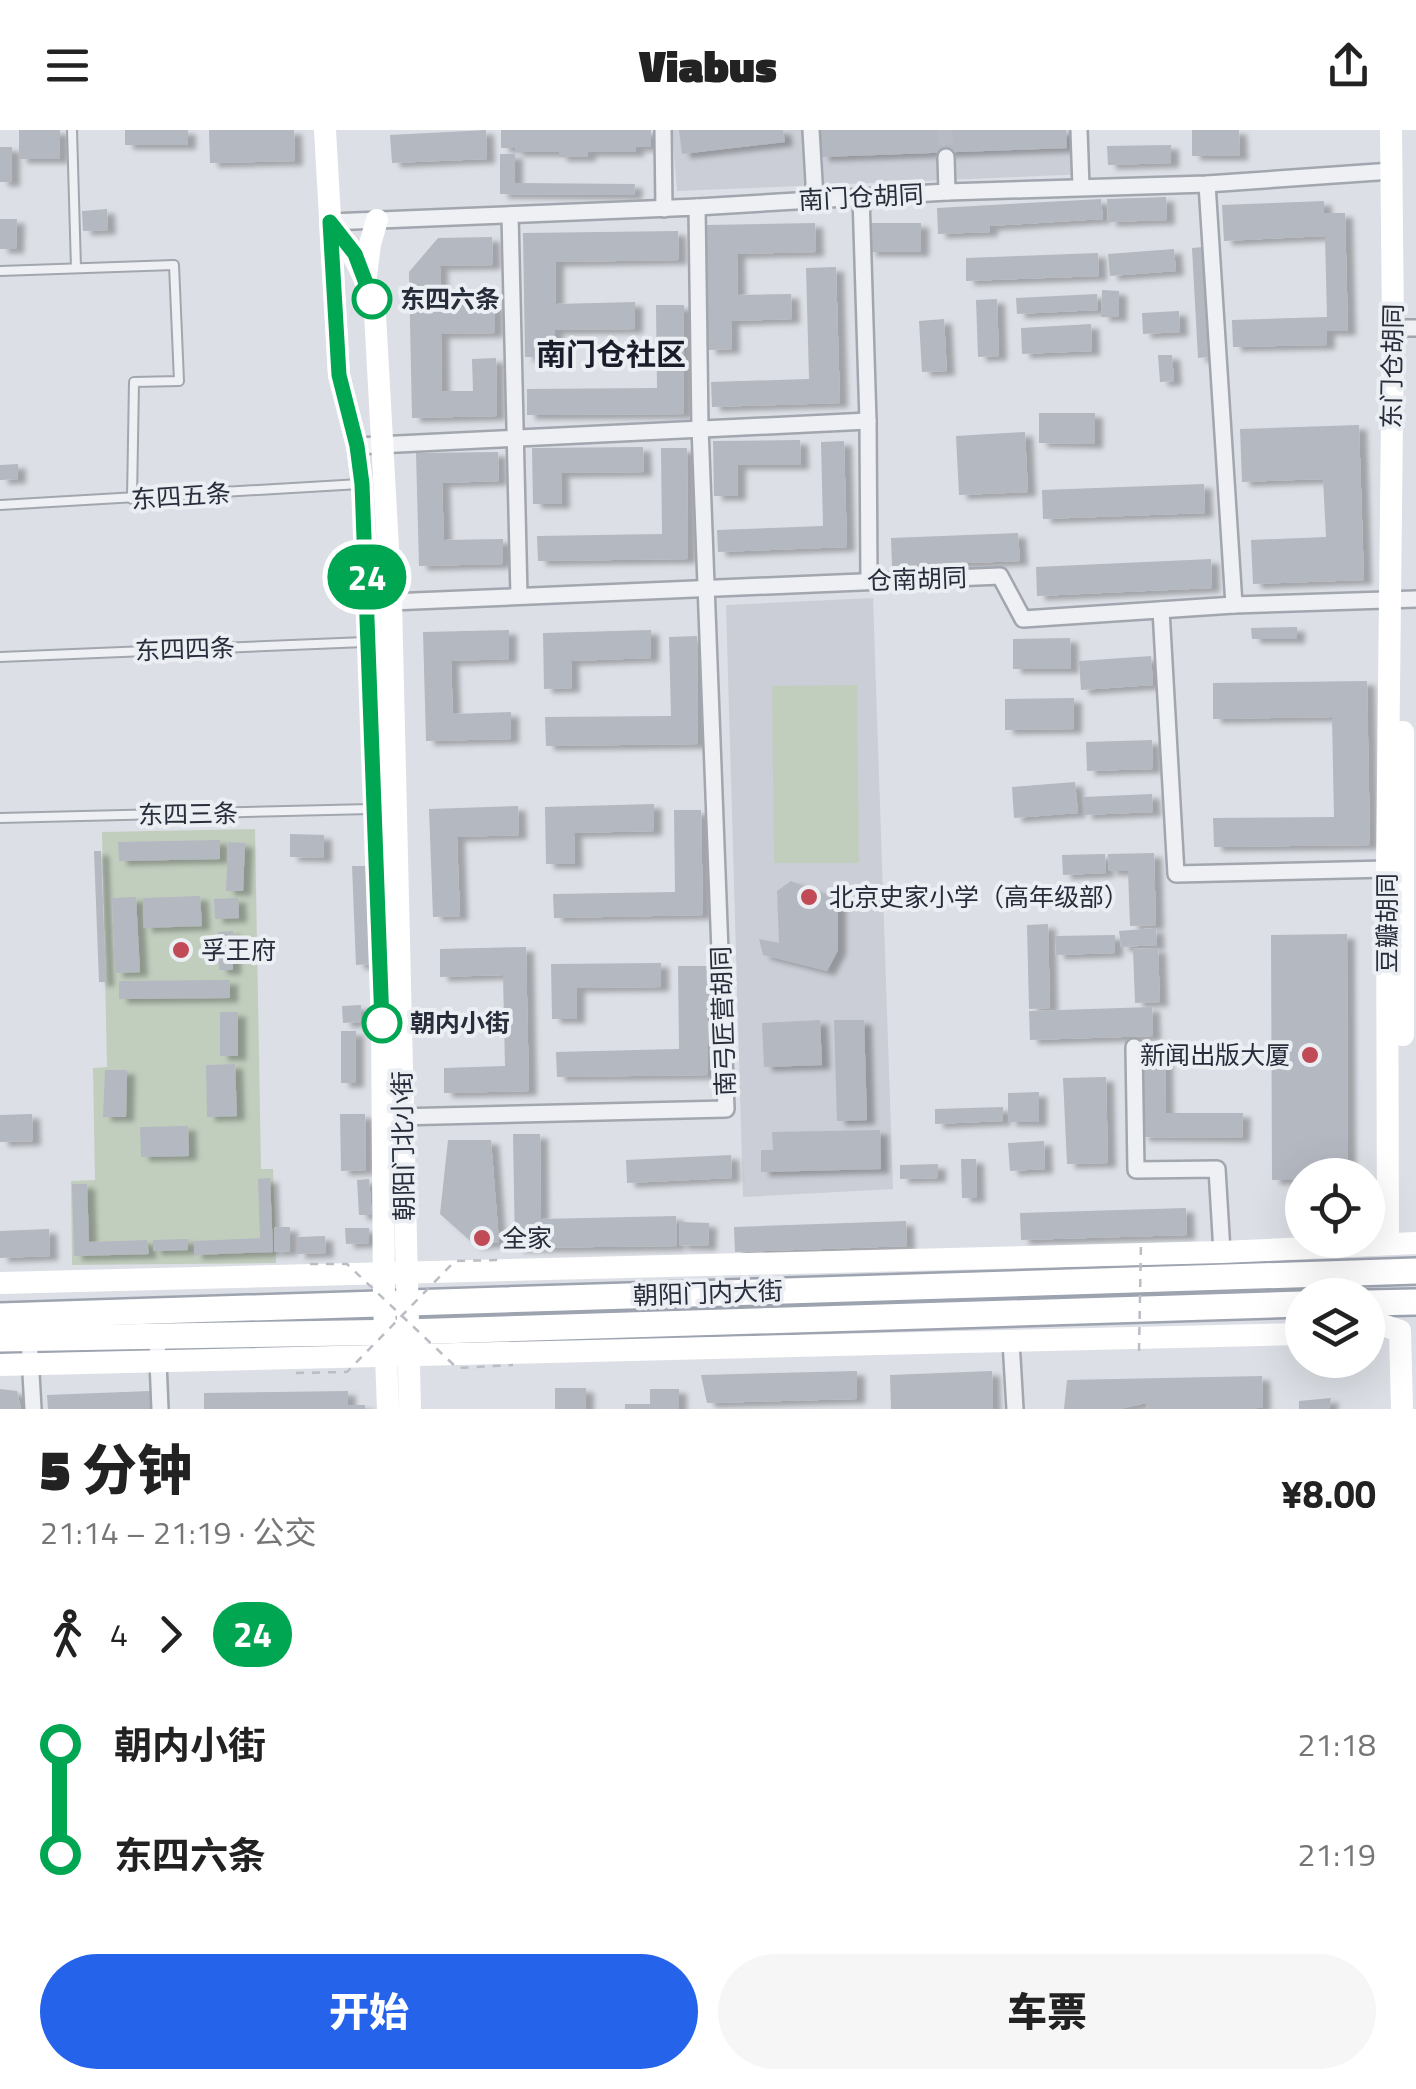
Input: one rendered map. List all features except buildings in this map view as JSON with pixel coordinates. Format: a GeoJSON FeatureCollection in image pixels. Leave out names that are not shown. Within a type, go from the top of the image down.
{"type":"FeatureCollection","features":[{"type":"Feature","properties":{"kind":"main road","name":"朝阳门内大街"},"geometry":{"type":"LineString","coordinates":[[0,1339],[31,1351],[158,1350],[396,1328],[1416,1270]]}},
{"type":"Feature","properties":{"kind":"main road"},"geometry":{"type":"LineString","coordinates":[[1385,1302],[1416,1302]]}},
{"type":"Feature","properties":{"kind":"main road","name":"朝阳门内大街"},"geometry":{"type":"LineString","coordinates":[[0,1316],[396,1328],[1285,1304]]}},
{"type":"Feature","properties":{"kind":"street","name":"朝阳门北小街"},"geometry":{"type":"LineString","coordinates":[[325,130],[339,375],[362,484],[392,1117]]}},
{"type":"Feature","properties":{"kind":"street"},"geometry":{"type":"LineString","coordinates":[[663,130],[664,209]]}},
{"type":"Feature","properties":{"kind":"street"},"geometry":{"type":"LineString","coordinates":[[811,130],[815,200]]}},
{"type":"Feature","properties":{"kind":"street"},"geometry":{"type":"LineString","coordinates":[[1079,130],[1081,187]]}},
{"type":"Feature","properties":{"kind":"street","name":"南门仓胡同"},"geometry":{"type":"LineString","coordinates":[[330,222],[697,208],[947,192],[1207,184],[1400,146]]}},
{"type":"Feature","properties":{"kind":"street","name":"东门仓胡同"},"geometry":{"type":"LineString","coordinates":[[1400,146],[1411,328],[1402,601],[1402,1244]]}},
{"type":"Feature","properties":{"kind":"street","name":"东门仓胡同"},"geometry":{"type":"LineString","coordinates":[[1400,146],[1393,328],[1402,601]]}},
{"type":"Feature","properties":{"kind":"street"},"geometry":{"type":"LineString","coordinates":[[946,157],[947,192]]}},
{"type":"Feature","properties":{"kind":"street"},"geometry":{"type":"LineString","coordinates":[[1207,184],[1234,604]]}},
{"type":"Feature","properties":{"kind":"street"},"geometry":{"type":"LineString","coordinates":[[861,196],[869,581]]}},
{"type":"Feature","properties":{"kind":"street"},"geometry":{"type":"LineString","coordinates":[[697,208],[700,427],[708,590]]}},
{"type":"Feature","properties":{"kind":"street"},"geometry":{"type":"LineString","coordinates":[[510,215],[519,596]]}},
{"type":"Feature","properties":{"kind":"street"},"geometry":{"type":"LineString","coordinates":[[366,280],[377,220]]}},
{"type":"Feature","properties":{"kind":"street","name":"朝阳门北小街"},"geometry":{"type":"LineString","coordinates":[[330,222],[355,254],[375,314],[392,602],[396,1328]]}},
{"type":"Feature","properties":{"kind":"street"},"geometry":{"type":"LineString","coordinates":[[357,446],[868,421]]}},
{"type":"Feature","properties":{"kind":"street","name":"仓南胡同"},"geometry":{"type":"LineString","coordinates":[[392,602],[1000,576],[1023,619],[1234,604],[1402,601]]}},
{"type":"Feature","properties":{"kind":"street","name":"南弓匠营胡同"},"geometry":{"type":"LineString","coordinates":[[392,1117],[726,1109],[708,590]]}},
{"type":"Feature","properties":{"kind":"street","name":"豆瓣胡同"},"geometry":{"type":"LineString","coordinates":[[1402,601],[1387,868],[1402,1244]]}},
{"type":"Feature","properties":{"kind":"street"},"geometry":{"type":"LineString","coordinates":[[1161,610],[1176,874],[1387,868]]}},
{"type":"Feature","properties":{"kind":"street"},"geometry":{"type":"LineString","coordinates":[[1134,1046],[1136,1170],[1217,1169],[1222,1252]]}},
{"type":"Feature","properties":{"kind":"street","name":"朝阳门内大街"},"geometry":{"type":"LineString","coordinates":[[0,1284],[1402,1244]]}},
{"type":"Feature","properties":{"kind":"street"},"geometry":{"type":"LineString","coordinates":[[388,1409],[396,1328]]}},
{"type":"Feature","properties":{"kind":"street"},"geometry":{"type":"LineString","coordinates":[[396,1328],[410,1409]]}},
{"type":"Feature","properties":{"kind":"street","name":"朝阳门内大街"},"geometry":{"type":"LineString","coordinates":[[396,1328],[1011,1341],[1285,1334]]}},
{"type":"Feature","properties":{"kind":"street"},"geometry":{"type":"LineString","coordinates":[[1402,1409],[1408,1331]]}},
{"type":"Feature","properties":{"kind":"street"},"geometry":{"type":"LineString","coordinates":[[1011,1341],[1015,1409]]}},
{"type":"Feature","properties":{"kind":"street"},"geometry":{"type":"LineString","coordinates":[[158,1350],[160,1409]]}},
{"type":"Feature","properties":{"kind":"street"},"geometry":{"type":"LineString","coordinates":[[31,1351],[33,1409]]}},
{"type":"Feature","properties":{"kind":"street","name":"朝阳门内大街"},"geometry":{"type":"LineString","coordinates":[[0,1364],[31,1351]]}},
{"type":"Feature","properties":{"kind":"lane"},"geometry":{"type":"LineString","coordinates":[[72,130],[76,268]]}},
{"type":"Feature","properties":{"kind":"lane"},"geometry":{"type":"LineString","coordinates":[[0,270],[174,266],[179,381],[134,382],[132,499]]}},
{"type":"Feature","properties":{"kind":"lane","name":"东四五条"},"geometry":{"type":"LineString","coordinates":[[0,504],[362,484]]}},
{"type":"Feature","properties":{"kind":"lane","name":"东四四条"},"geometry":{"type":"LineString","coordinates":[[0,657],[370,641]]}},
{"type":"Feature","properties":{"kind":"lane","name":"东四三条"},"geometry":{"type":"LineString","coordinates":[[0,818],[375,809]]}},
{"type":"Feature","properties":{"kind":"path"},"geometry":{"type":"LineString","coordinates":[[1139,1351],[1142,1244]]}},
{"type":"Feature","properties":{"kind":"path"},"geometry":{"type":"LineString","coordinates":[[296,1373],[347,1372],[396,1328],[455,1261],[503,1260]]}},
{"type":"Feature","properties":{"kind":"path"},"geometry":{"type":"LineString","coordinates":[[310,1264],[347,1264],[396,1328],[457,1368],[513,1366]]}},
{"type":"Feature","properties":{"kind":"shaded area"},"geometry":{"type":"Polygon","coordinates":[[[672,130],[1088,130],[1088,174],[677,191],[672,130]]]}},
{"type":"Feature","properties":{"kind":"shaded area","name":"北京史家小学（高年级部）"},"geometry":{"type":"Polygon","coordinates":[[[873,598],[893,1189],[743,1197],[726,605],[873,598]]]}},
{"type":"Feature","properties":{"kind":"green space"},"geometry":{"type":"Polygon","coordinates":[[[857,685],[859,863],[774,863],[772,686],[857,685]]]}},
{"type":"Feature","properties":{"kind":"green space","name":"孚王府"},"geometry":{"type":"Polygon","coordinates":[[[255,829],[261,1169],[273,1169],[276,1263],[72,1265],[71,1181],[95,1180],[93,1068],[107,1067],[102,832],[255,829]]]}},
{"type":"Feature","properties":{"kind":"tunnel"},"geometry":{"type":"LineString","coordinates":[[945,130],[946,157]]}},
{"type":"Feature","properties":{"kind":"bus line","name":"24"},"geometry":{"type":"LineString","coordinates":[[372,299],[355,254],[330,222],[339,375],[362,484],[382,1023]]}},
{"type":"Feature","properties":{"kind":"place","name":"东四六条"},"geometry":{"type":"Point","coordinates":[372,299]}},
{"type":"Feature","properties":{"kind":"place","name":"北京史家小学（高年级部）"},"geometry":{"type":"Point","coordinates":[809,897]}},
{"type":"Feature","properties":{"kind":"place","name":"孚王府"},"geometry":{"type":"Point","coordinates":[181,950]}},
{"type":"Feature","properties":{"kind":"place","name":"朝内小街"},"geometry":{"type":"Point","coordinates":[382,1023]}},
{"type":"Feature","properties":{"kind":"place","name":"新闻出版大厦"},"geometry":{"type":"Point","coordinates":[1310,1055]}},
{"type":"Feature","properties":{"kind":"place","name":"全家"},"geometry":{"type":"Point","coordinates":[482,1238]}},
{"type":"Feature","properties":{"kind":"district","name":"南门仓社区"},"geometry":{"type":"Point","coordinates":[611,354]}}]}
